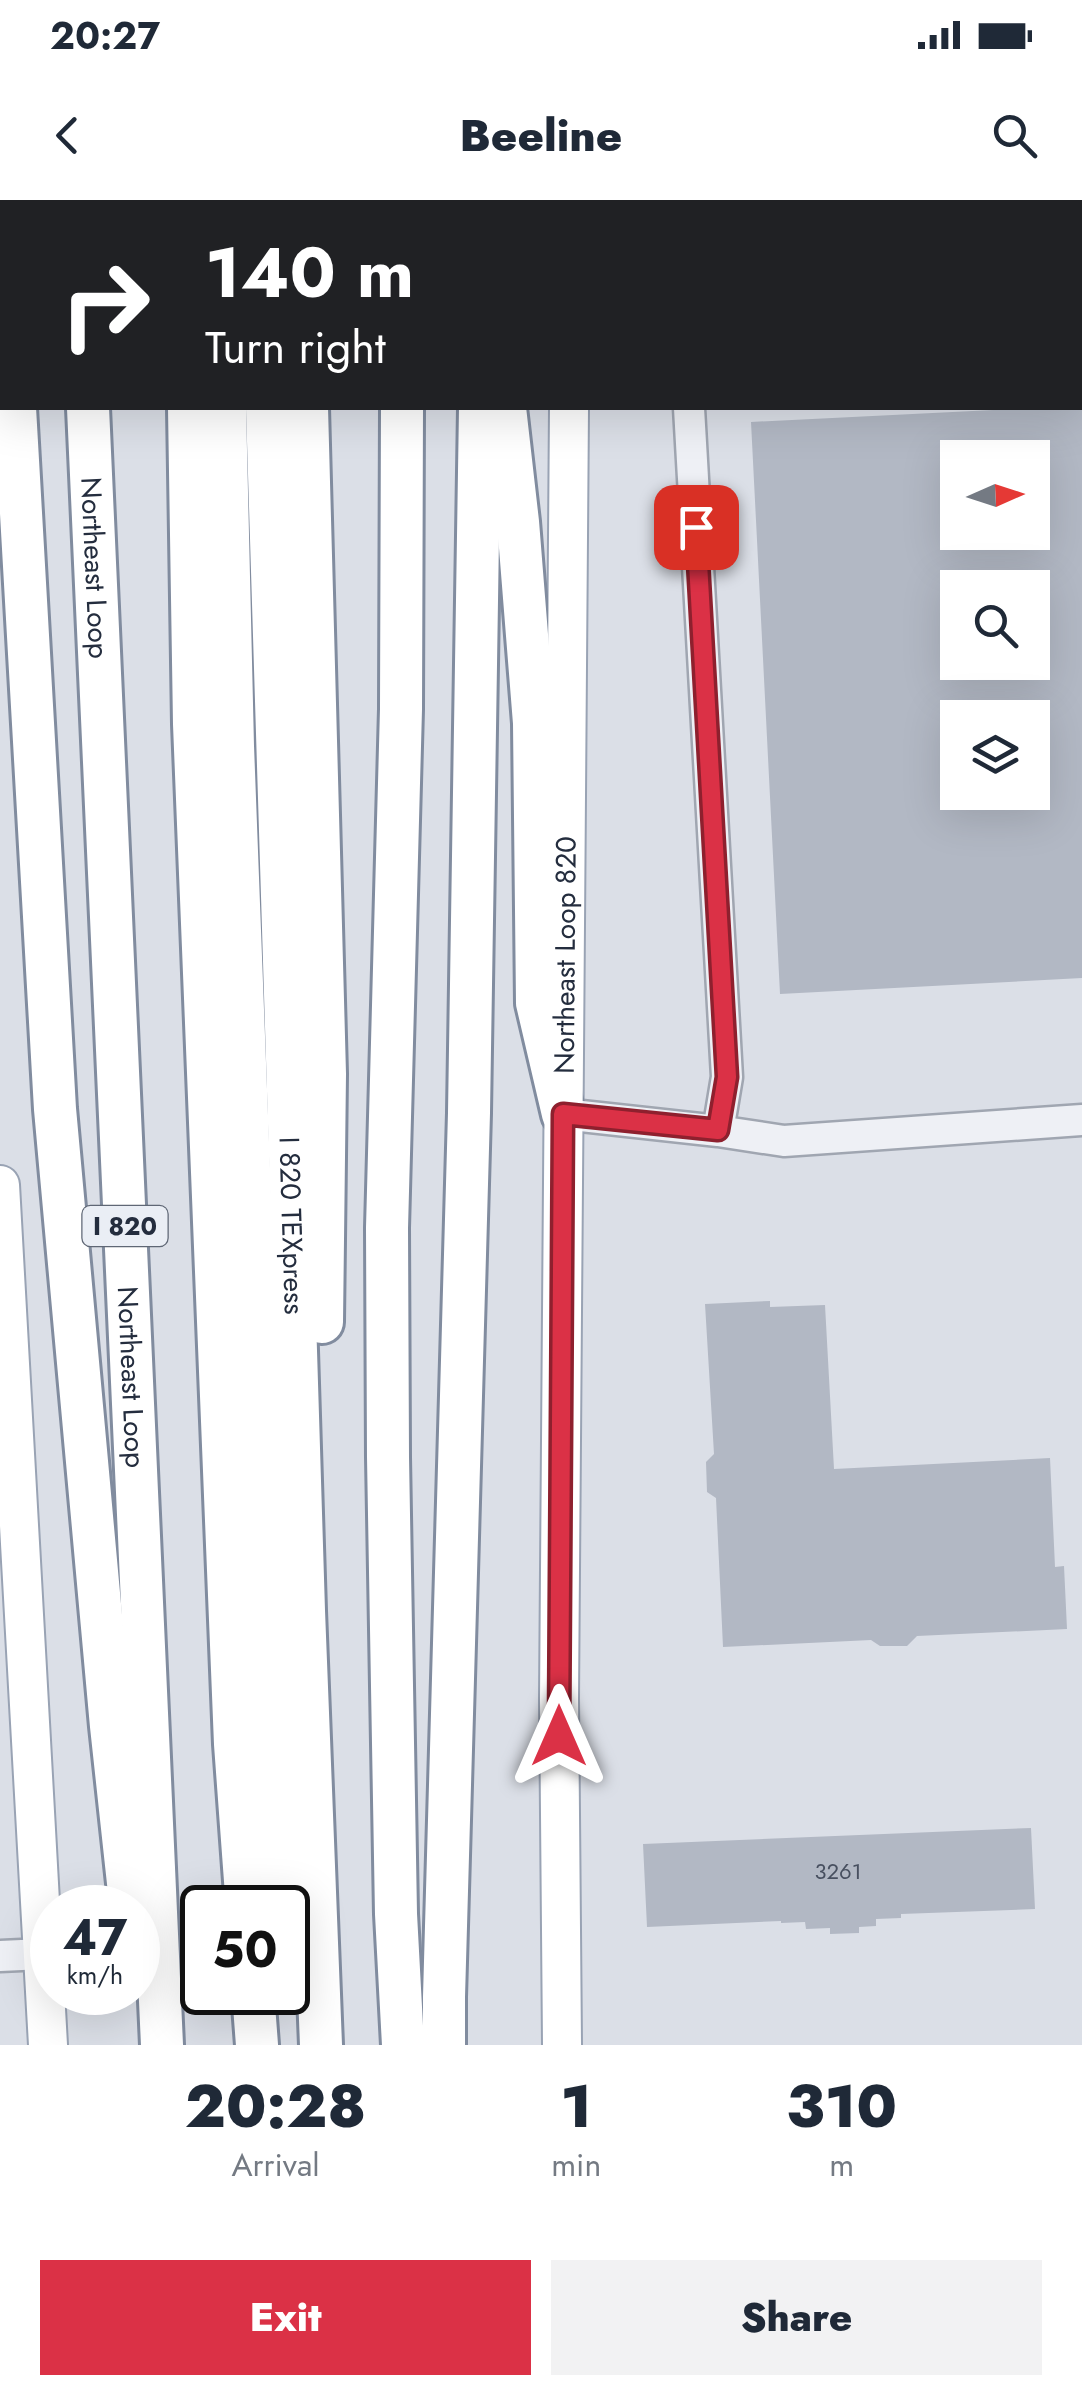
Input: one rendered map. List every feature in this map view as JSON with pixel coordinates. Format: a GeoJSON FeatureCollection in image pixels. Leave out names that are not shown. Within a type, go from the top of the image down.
{"type":"FeatureCollection","features":[{"type":"Feature","properties":{"kind":"highway"},"geometry":{"type":"LineString","coordinates":[[15,410],[55,1108],[128,1885]]}},
{"type":"Feature","properties":{"kind":"highway","name":"Northeast Loop"},"geometry":{"type":"LineString","coordinates":[[88,410],[162,2045]]}},
{"type":"Feature","properties":{"kind":"highway"},"geometry":{"type":"LineString","coordinates":[[170,410],[194,724]]}},
{"type":"Feature","properties":{"kind":"highway"},"geometry":{"type":"LineString","coordinates":[[190,410],[194,724],[235,1744],[245,1885]]}},
{"type":"Feature","properties":{"kind":"highway","name":"I 820 TEXpress"},"geometry":{"type":"LineString","coordinates":[[225,410],[233,746],[276,1885]]}},
{"type":"Feature","properties":{"kind":"highway","name":"I 820 TEXpress"},"geometry":{"type":"LineString","coordinates":[[267,410],[321,2045]]}},
{"type":"Feature","properties":{"kind":"highway"},"geometry":{"type":"LineString","coordinates":[[304,1611],[321,1525],[325,1074],[306,410]]}},
{"type":"Feature","properties":{"kind":"highway"},"geometry":{"type":"LineString","coordinates":[[402,410],[401,709],[388,1457],[396,1894],[403,2045]]}},
{"type":"Feature","properties":{"kind":"highway"},"geometry":{"type":"LineString","coordinates":[[444,2045],[469,1113],[480,410]]}},
{"type":"Feature","properties":{"kind":"highway"},"geometry":{"type":"LineString","coordinates":[[506,410],[534,723],[536,1003],[563,1114]]}},
{"type":"Feature","properties":{"kind":"highway"},"geometry":{"type":"LineString","coordinates":[[143,2015],[146,2045]]}},
{"type":"Feature","properties":{"kind":"highway"},"geometry":{"type":"LineString","coordinates":[[254,2015],[256,2045]]}},
{"type":"Feature","properties":{"kind":"highway"},"geometry":{"type":"LineString","coordinates":[[280,2015],[281,2045]]}},
{"type":"Feature","properties":{"kind":"main road","name":"Northeast Loop 820"},"geometry":{"type":"LineString","coordinates":[[562,2045],[559,1680],[569,410]]}},
{"type":"Feature","properties":{"kind":"main road"},"geometry":{"type":"LineString","coordinates":[[0,1186],[6,1398],[38,1885]]}},
{"type":"Feature","properties":{"kind":"main road"},"geometry":{"type":"LineString","coordinates":[[46,2015],[48,2045]]}},
{"type":"Feature","properties":{"kind":"lane"},"geometry":{"type":"LineString","coordinates":[[689,410],[727,1077],[718,1130]]}},
{"type":"Feature","properties":{"kind":"lane"},"geometry":{"type":"LineString","coordinates":[[563,1114],[794,1141],[1082,1120]]}},
{"type":"Feature","properties":{"kind":"lane"},"geometry":{"type":"LineString","coordinates":[[0,1956],[30,1955]]}},
{"type":"Feature","properties":{"kind":"building"},"geometry":{"type":"Polygon","coordinates":[[[994,410],[1082,410],[1082,978],[780,994],[751,422],[994,410]]]}},
{"type":"Feature","properties":{"kind":"building"},"geometry":{"type":"Polygon","coordinates":[[[770,1301],[770,1307],[825,1305],[834,1469],[1050,1458],[1055,1567],[1064,1566],[1067,1629],[917,1636],[907,1646],[880,1646],[871,1640],[723,1647],[716,1498],[707,1492],[706,1462],[714,1454],[705,1304],[770,1301]]]}},
{"type":"Feature","properties":{"kind":"building"},"geometry":{"type":"Polygon","coordinates":[[[1031,1828],[1035,1909],[901,1914],[901,1918],[876,1919],[876,1926],[859,1927],[859,1933],[830,1934],[830,1928],[806,1929],[805,1922],[781,1921],[647,1927],[643,1844],[1031,1828]]]}},
{"type":"Feature","properties":{"kind":"route"},"geometry":{"type":"LineString","coordinates":[[559,1736],[563,1114],[718,1130],[727,1077],[696,527]]}}]}
